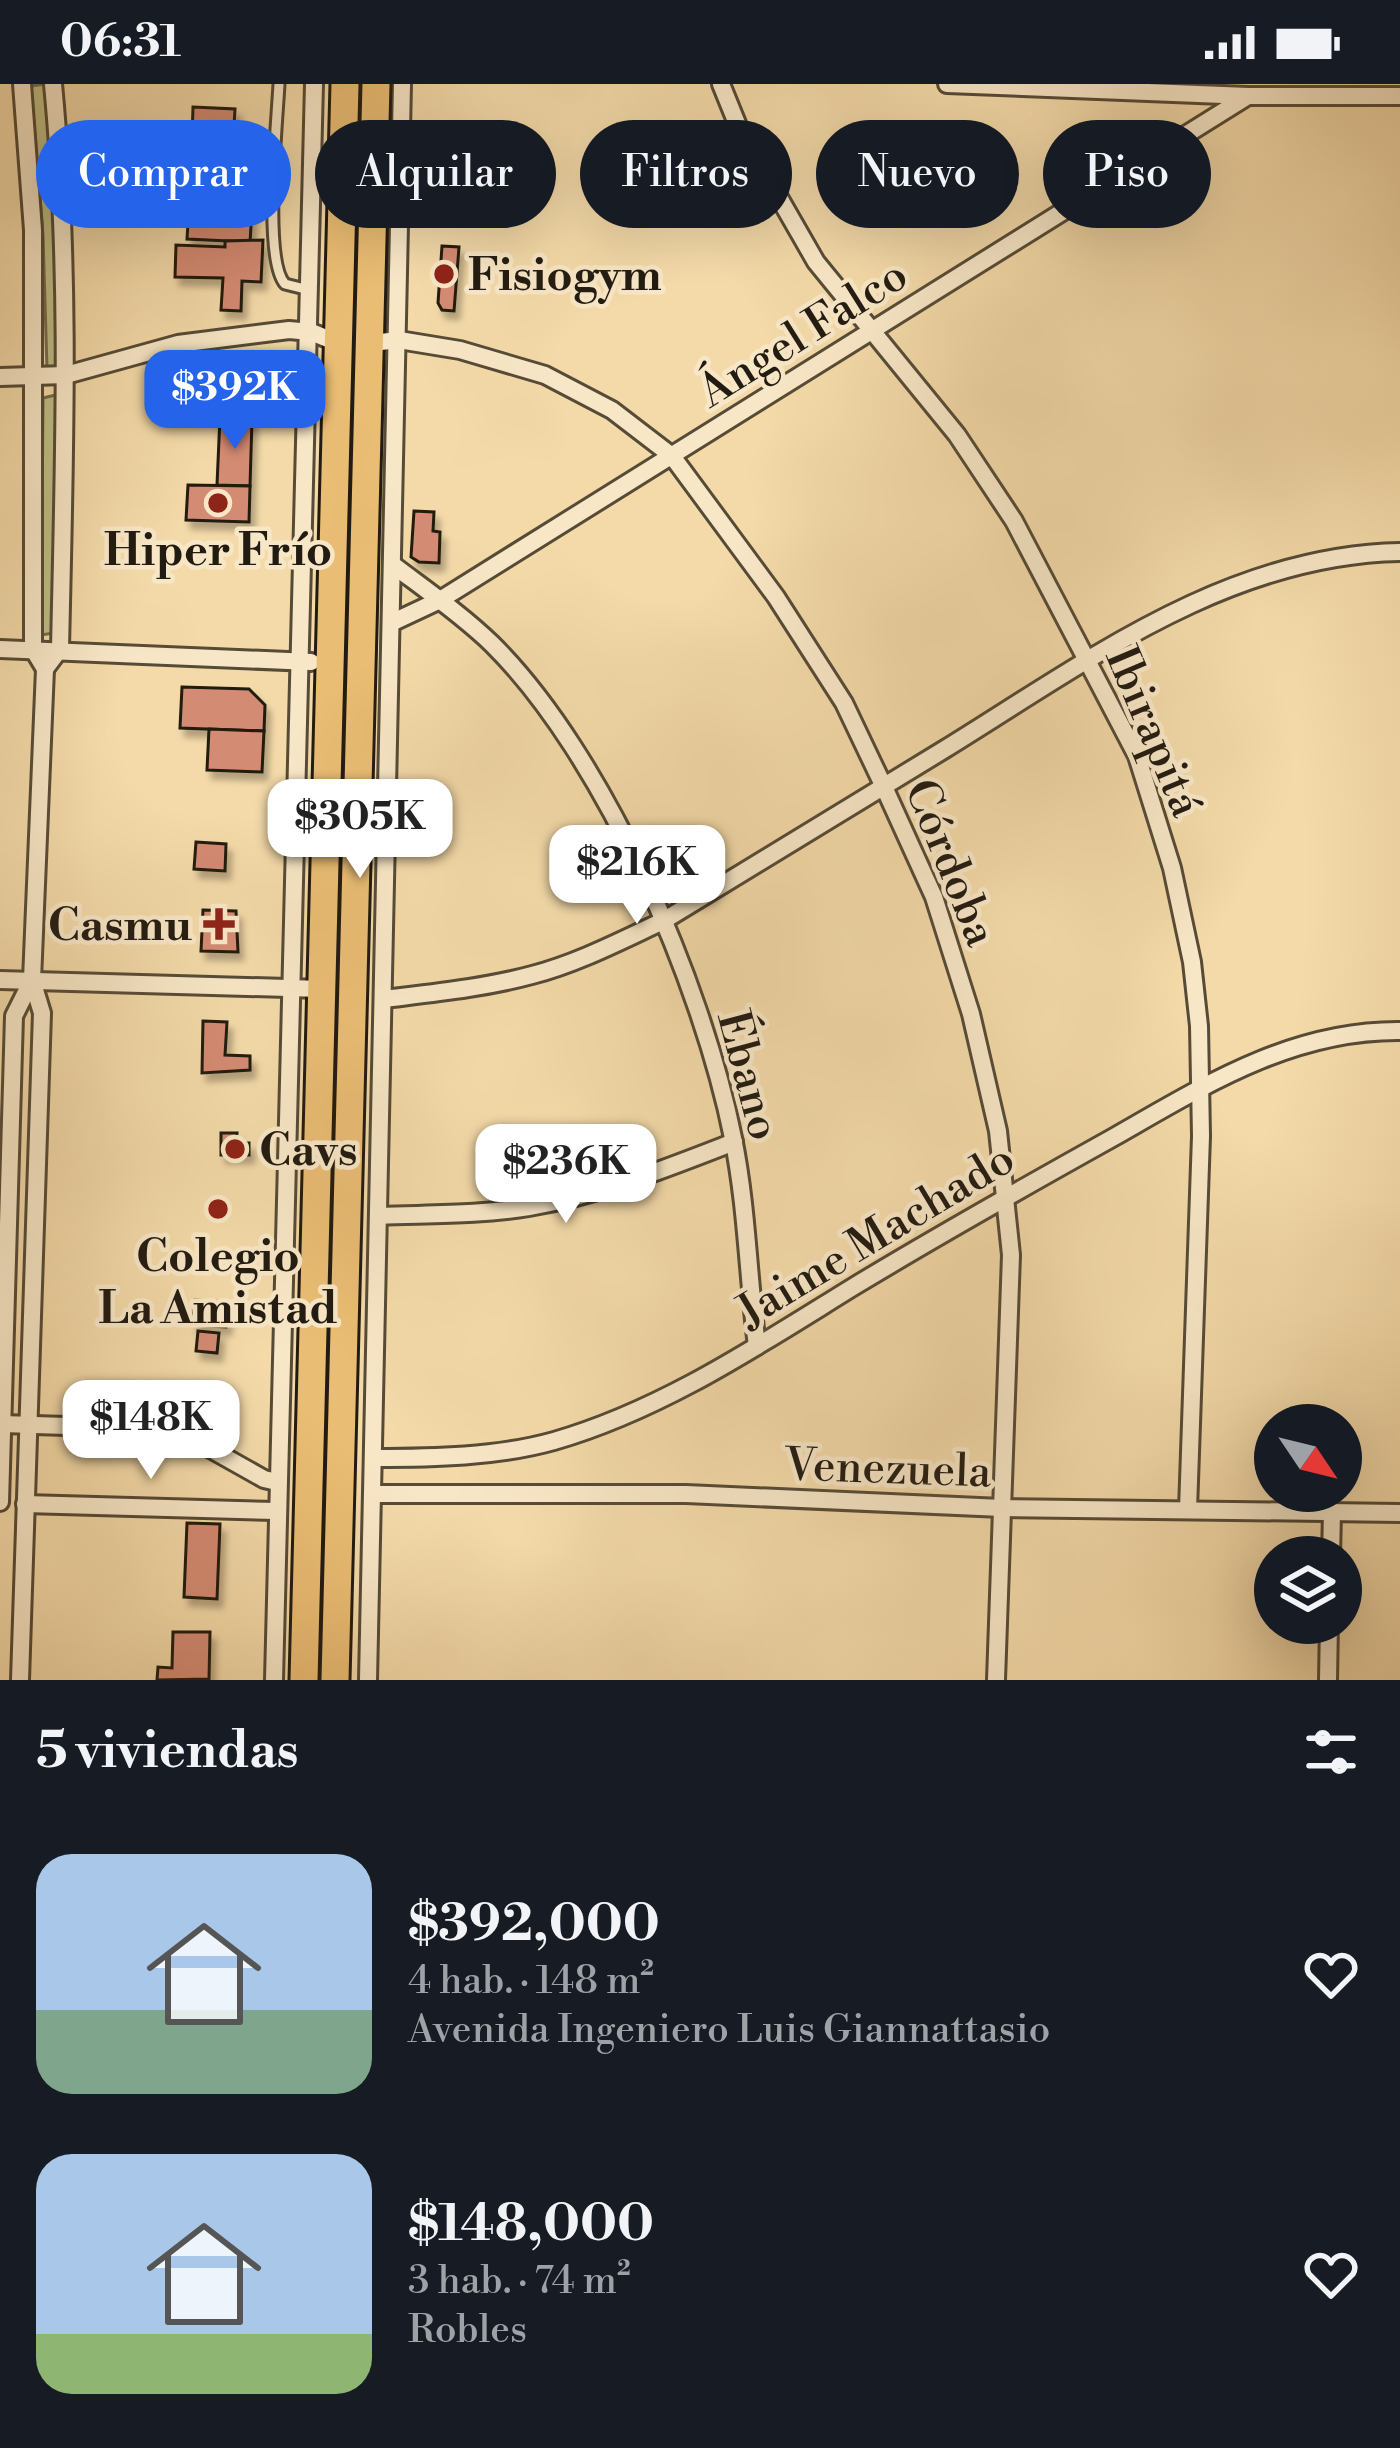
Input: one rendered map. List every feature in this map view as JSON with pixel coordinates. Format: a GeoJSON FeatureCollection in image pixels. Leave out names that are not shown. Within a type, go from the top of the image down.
{"type":"FeatureCollection","features":[{"type":"Feature","properties":{"kind":"main road"},"geometry":{"type":"LineString","coordinates":[[304,1680],[345,84]]}},
{"type":"Feature","properties":{"kind":"main road"},"geometry":{"type":"LineString","coordinates":[[335,1680],[385,342],[376,84]]}},
{"type":"Feature","properties":{"kind":"street"},"geometry":{"type":"LineString","coordinates":[[20,1680],[42,1013],[32,980],[45,669],[33,649],[33,230],[22,84]]}},
{"type":"Feature","properties":{"kind":"street"},"geometry":{"type":"LineString","coordinates":[[45,669],[60,649],[66,375],[63,224],[53,84]]}},
{"type":"Feature","properties":{"kind":"street"},"geometry":{"type":"LineString","coordinates":[[274,1680],[314,84]]}},
{"type":"Feature","properties":{"kind":"street"},"geometry":{"type":"LineString","coordinates":[[368,1680],[393,565],[385,342],[402,84]]}},
{"type":"Feature","properties":{"kind":"street","name":"Ibirapitá"},"geometry":{"type":"LineString","coordinates":[[721,84],[738,126],[816,262],[957,435],[1002,504],[1137,756],[1172,868],[1192,962],[1202,1088],[1188,1510]]}},
{"type":"Feature","properties":{"kind":"street"},"geometry":{"type":"LineString","coordinates":[[947,84],[1248,96],[1400,96]]}},
{"type":"Feature","properties":{"kind":"street","name":"Ángel Falco"},"geometry":{"type":"LineString","coordinates":[[391,623],[440,599],[1248,96]]}},
{"type":"Feature","properties":{"kind":"street"},"geometry":{"type":"LineString","coordinates":[[0,377],[66,375],[178,344],[289,330],[311,332],[338,343]]}},
{"type":"Feature","properties":{"kind":"street","name":"Córdoba"},"geometry":{"type":"LineString","coordinates":[[385,342],[460,350],[545,375],[611,410],[672,456],[799,632],[844,703],[884,787],[934,897],[970,1014],[998,1131],[1011,1255],[996,1680]]}},
{"type":"Feature","properties":{"kind":"street"},"geometry":{"type":"LineString","coordinates":[[383,999],[475,988],[589,956],[663,921],[1088,661],[1210,593],[1285,566],[1354,552],[1400,552]]}},
{"type":"Feature","properties":{"kind":"street","name":"Ébano"},"geometry":{"type":"LineString","coordinates":[[393,565],[492,644],[563,735],[617,822],[701,1019],[734,1142],[757,1346]]}},
{"type":"Feature","properties":{"kind":"street"},"geometry":{"type":"LineString","coordinates":[[0,649],[331,662]]}},
{"type":"Feature","properties":{"kind":"street"},"geometry":{"type":"LineString","coordinates":[[0,980],[322,989]]}},
{"type":"Feature","properties":{"kind":"street"},"geometry":{"type":"LineString","coordinates":[[0,1502],[14,1016],[32,980]]}},
{"type":"Feature","properties":{"kind":"street","name":"Jaime Machado"},"geometry":{"type":"LineString","coordinates":[[373,1458],[494,1452],[553,1441],[615,1419],[698,1380],[1005,1198],[1259,1058],[1319,1039],[1400,1031]]}},
{"type":"Feature","properties":{"kind":"street"},"geometry":{"type":"LineString","coordinates":[[380,1216],[529,1207],[625,1183],[734,1142]]}},
{"type":"Feature","properties":{"kind":"street"},"geometry":{"type":"LineString","coordinates":[[2,1424],[177,1432],[277,1482]]}},
{"type":"Feature","properties":{"kind":"street","name":"Venezuela"},"geometry":{"type":"LineString","coordinates":[[372,1494],[686,1494],[1001,1508],[1254,1511]]}},
{"type":"Feature","properties":{"kind":"street"},"geometry":{"type":"LineString","coordinates":[[25,1504],[276,1511]]}},
{"type":"Feature","properties":{"kind":"street"},"geometry":{"type":"LineString","coordinates":[[1331,1536],[1332,1512]]}},
{"type":"Feature","properties":{"kind":"street","name":"Venezuela"},"geometry":{"type":"LineString","coordinates":[[1332,1512],[1400,1513]]}},
{"type":"Feature","properties":{"kind":"street"},"geometry":{"type":"LineString","coordinates":[[1328,1680],[1329,1644]]}},
{"type":"Feature","properties":{"kind":"lane"},"geometry":{"type":"LineString","coordinates":[[279,84],[273,226],[276,271],[285,284],[311,291]]}},
{"type":"Feature","properties":{"kind":"shaded area"},"geometry":{"type":"Polygon","coordinates":[[[45,84],[48,120],[36,120],[36,148],[31,86],[45,84]]]}},
{"type":"Feature","properties":{"kind":"shaded area"},"geometry":{"type":"Polygon","coordinates":[[[42,228],[56,228],[60,368],[47,369],[42,228]]]}},
{"type":"Feature","properties":{"kind":"shaded area"},"geometry":{"type":"Polygon","coordinates":[[[60,394],[54,633],[41,635],[43,398],[60,394]]]}},
{"type":"Feature","properties":{"kind":"building"},"geometry":{"type":"Polygon","coordinates":[[[193,107],[235,109],[234,120],[193,120],[193,107]]]}},
{"type":"Feature","properties":{"kind":"building"},"geometry":{"type":"Polygon","coordinates":[[[188,228],[251,228],[250,242],[187,239],[188,228]]]}},
{"type":"Feature","properties":{"kind":"building"},"geometry":{"type":"Polygon","coordinates":[[[263,240],[261,282],[242,281],[241,311],[221,310],[223,278],[175,277],[176,245],[225,247],[225,241],[263,240]]]}},
{"type":"Feature","properties":{"kind":"building"},"geometry":{"type":"Polygon","coordinates":[[[442,246],[459,247],[454,311],[442,310],[438,303],[442,246]]]}},
{"type":"Feature","properties":{"kind":"building"},"geometry":{"type":"Polygon","coordinates":[[[220,417],[252,419],[250,486],[217,485],[220,417]]]}},
{"type":"Feature","properties":{"kind":"building","name":"Hiper Frío"},"geometry":{"type":"Polygon","coordinates":[[[188,485],[250,486],[249,522],[186,520],[188,485]]]}},
{"type":"Feature","properties":{"kind":"building"},"geometry":{"type":"Polygon","coordinates":[[[414,511],[434,512],[433,531],[440,532],[439,563],[411,557],[414,511]]]}},
{"type":"Feature","properties":{"kind":"building"},"geometry":{"type":"Polygon","coordinates":[[[182,687],[249,689],[265,705],[264,731],[180,728],[182,687]]]}},
{"type":"Feature","properties":{"kind":"building"},"geometry":{"type":"Polygon","coordinates":[[[209,729],[264,731],[262,772],[207,770],[209,729]]]}},
{"type":"Feature","properties":{"kind":"building"},"geometry":{"type":"Polygon","coordinates":[[[196,842],[226,844],[225,871],[194,869],[196,842]]]}},
{"type":"Feature","properties":{"kind":"building","name":"Casmu"},"geometry":{"type":"Polygon","coordinates":[[[203,910],[236,911],[238,952],[201,951],[203,910]]]}},
{"type":"Feature","properties":{"kind":"building"},"geometry":{"type":"Polygon","coordinates":[[[203,1021],[227,1022],[225,1055],[250,1056],[250,1070],[202,1073],[203,1021]]]}},
{"type":"Feature","properties":{"kind":"building","name":"Cavs"},"geometry":{"type":"Polygon","coordinates":[[[221,1133],[237,1133],[236,1143],[249,1143],[249,1155],[221,1155],[221,1133]]]}},
{"type":"Feature","properties":{"kind":"building"},"geometry":{"type":"Polygon","coordinates":[[[195,1300],[228,1302],[226,1327],[193,1325],[195,1300]]]}},
{"type":"Feature","properties":{"kind":"building"},"geometry":{"type":"Polygon","coordinates":[[[198,1331],[219,1333],[217,1353],[196,1351],[198,1331]]]}},
{"type":"Feature","properties":{"kind":"building"},"geometry":{"type":"Polygon","coordinates":[[[187,1523],[220,1524],[217,1599],[184,1597],[187,1523]]]}},
{"type":"Feature","properties":{"kind":"building"},"geometry":{"type":"Polygon","coordinates":[[[173,1632],[210,1632],[209,1679],[157,1680],[158,1667],[172,1668],[173,1632]]]}},
{"type":"Feature","properties":{"kind":"place","name":"Fisiogym"},"geometry":{"type":"Point","coordinates":[444,274]}},
{"type":"Feature","properties":{"kind":"place","name":"Hiper Frío"},"geometry":{"type":"Point","coordinates":[218,503]}},
{"type":"Feature","properties":{"kind":"place","name":"Casmu"},"geometry":{"type":"Point","coordinates":[219,924]}},
{"type":"Feature","properties":{"kind":"place","name":"Cavs"},"geometry":{"type":"Point","coordinates":[235,1149]}},
{"type":"Feature","properties":{"kind":"place","name":"Colegio La Amistad"},"geometry":{"type":"Point","coordinates":[218,1209]}}]}
